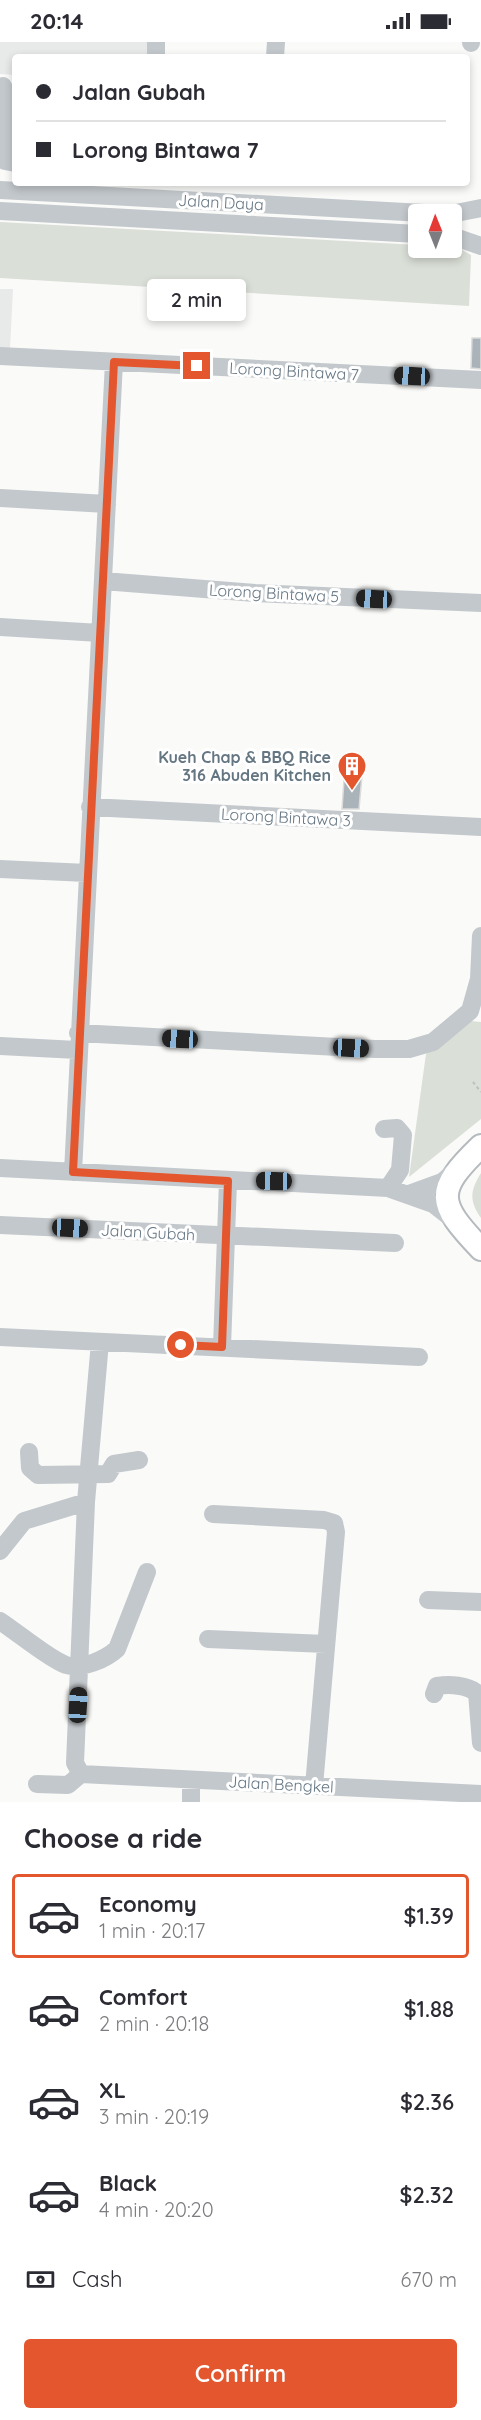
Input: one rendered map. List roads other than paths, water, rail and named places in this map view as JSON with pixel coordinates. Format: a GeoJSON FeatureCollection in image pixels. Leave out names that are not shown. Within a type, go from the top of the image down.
{"type":"FeatureCollection","features":[{"type":"Feature","properties":{"kind":"main road"},"geometry":{"type":"LineString","coordinates":[[481,1146],[455,1171],[447,1194],[455,1221],[481,1249]]}},
{"type":"Feature","properties":{"kind":"street"},"geometry":{"type":"LineString","coordinates":[[0,87],[3,87],[6,95],[4,161],[12,162]]}},
{"type":"Feature","properties":{"kind":"street","name":"Jalan Daya"},"geometry":{"type":"LineString","coordinates":[[0,190],[72,189],[244,203],[408,212]]}},
{"type":"Feature","properties":{"kind":"street"},"geometry":{"type":"LineString","coordinates":[[244,203],[259,219],[281,227]]}},
{"type":"Feature","properties":{"kind":"street"},"geometry":{"type":"LineString","coordinates":[[462,212],[481,208]]}},
{"type":"Feature","properties":{"kind":"street","name":"Jalan Daya"},"geometry":{"type":"LineString","coordinates":[[0,211],[408,233]]}},
{"type":"Feature","properties":{"kind":"street"},"geometry":{"type":"LineString","coordinates":[[462,239],[481,246]]}},
{"type":"Feature","properties":{"kind":"street","name":"Lorong Bintawa 7"},"geometry":{"type":"LineString","coordinates":[[0,356],[481,380]]}},
{"type":"Feature","properties":{"kind":"street"},"geometry":{"type":"LineString","coordinates":[[73,1172],[114,362]]}},
{"type":"Feature","properties":{"kind":"street"},"geometry":{"type":"LineString","coordinates":[[0,498],[107,504]]}},
{"type":"Feature","properties":{"kind":"street","name":"Lorong Bintawa 5"},"geometry":{"type":"LineString","coordinates":[[103,581],[255,593],[481,603]]}},
{"type":"Feature","properties":{"kind":"street"},"geometry":{"type":"LineString","coordinates":[[0,627],[100,633]]}},
{"type":"Feature","properties":{"kind":"street","name":"Lorong Bintawa 3"},"geometry":{"type":"LineString","coordinates":[[90,807],[481,827]]}},
{"type":"Feature","properties":{"kind":"street"},"geometry":{"type":"LineString","coordinates":[[0,869],[87,873]]}},
{"type":"Feature","properties":{"kind":"street"},"geometry":{"type":"LineString","coordinates":[[0,1046],[78,1042],[409,1049],[433,1042],[470,1011],[479,979],[481,936]]}},
{"type":"Feature","properties":{"kind":"street"},"geometry":{"type":"LineString","coordinates":[[384,1129],[397,1128],[403,1135],[400,1170],[388,1188]]}},
{"type":"Feature","properties":{"kind":"street"},"geometry":{"type":"LineString","coordinates":[[0,1168],[388,1188],[433,1204],[455,1221]]}},
{"type":"Feature","properties":{"kind":"street"},"geometry":{"type":"LineString","coordinates":[[410,1194],[442,1182],[455,1171]]}},
{"type":"Feature","properties":{"kind":"street"},"geometry":{"type":"LineString","coordinates":[[222,1347],[228,1181]]}},
{"type":"Feature","properties":{"kind":"street","name":"Jalan Gubah"},"geometry":{"type":"LineString","coordinates":[[0,1225],[395,1243]]}},
{"type":"Feature","properties":{"kind":"street"},"geometry":{"type":"LineString","coordinates":[[0,1337],[419,1357]]}},
{"type":"Feature","properties":{"kind":"street"},"geometry":{"type":"LineString","coordinates":[[37,1784],[68,1785],[81,1774],[75,1763],[86,1502],[100,1342]]}},
{"type":"Feature","properties":{"kind":"street"},"geometry":{"type":"LineString","coordinates":[[29,1452],[30,1468],[34,1473],[108,1474],[114,1464],[139,1460]]}},
{"type":"Feature","properties":{"kind":"street"},"geometry":{"type":"LineString","coordinates":[[0,1551],[24,1521],[86,1502]]}},
{"type":"Feature","properties":{"kind":"street"},"geometry":{"type":"LineString","coordinates":[[213,1514],[324,1520],[334,1523],[336,1532],[314,1786]]}},
{"type":"Feature","properties":{"kind":"street"},"geometry":{"type":"LineString","coordinates":[[0,1621],[65,1665],[79,1667],[110,1655],[117,1648],[147,1572]]}},
{"type":"Feature","properties":{"kind":"street"},"geometry":{"type":"LineString","coordinates":[[428,1600],[481,1602]]}},
{"type":"Feature","properties":{"kind":"street"},"geometry":{"type":"LineString","coordinates":[[208,1639],[326,1644]]}},
{"type":"Feature","properties":{"kind":"street"},"geometry":{"type":"LineString","coordinates":[[434,1694],[437,1686],[445,1685],[470,1688],[477,1693],[481,1743]]}},
{"type":"Feature","properties":{"kind":"street","name":"Jalan Bengkel"},"geometry":{"type":"LineString","coordinates":[[81,1774],[481,1794]]}},
{"type":"Feature","properties":{"kind":"street"},"geometry":{"type":"LineString","coordinates":[[191,1780],[191,1802]]}},
{"type":"Feature","properties":{"kind":"place","name":"Kueh Chap & BBQ Rice 316 Abuden Kitchen"},"geometry":{"type":"Point","coordinates":[352,792]}}]}
